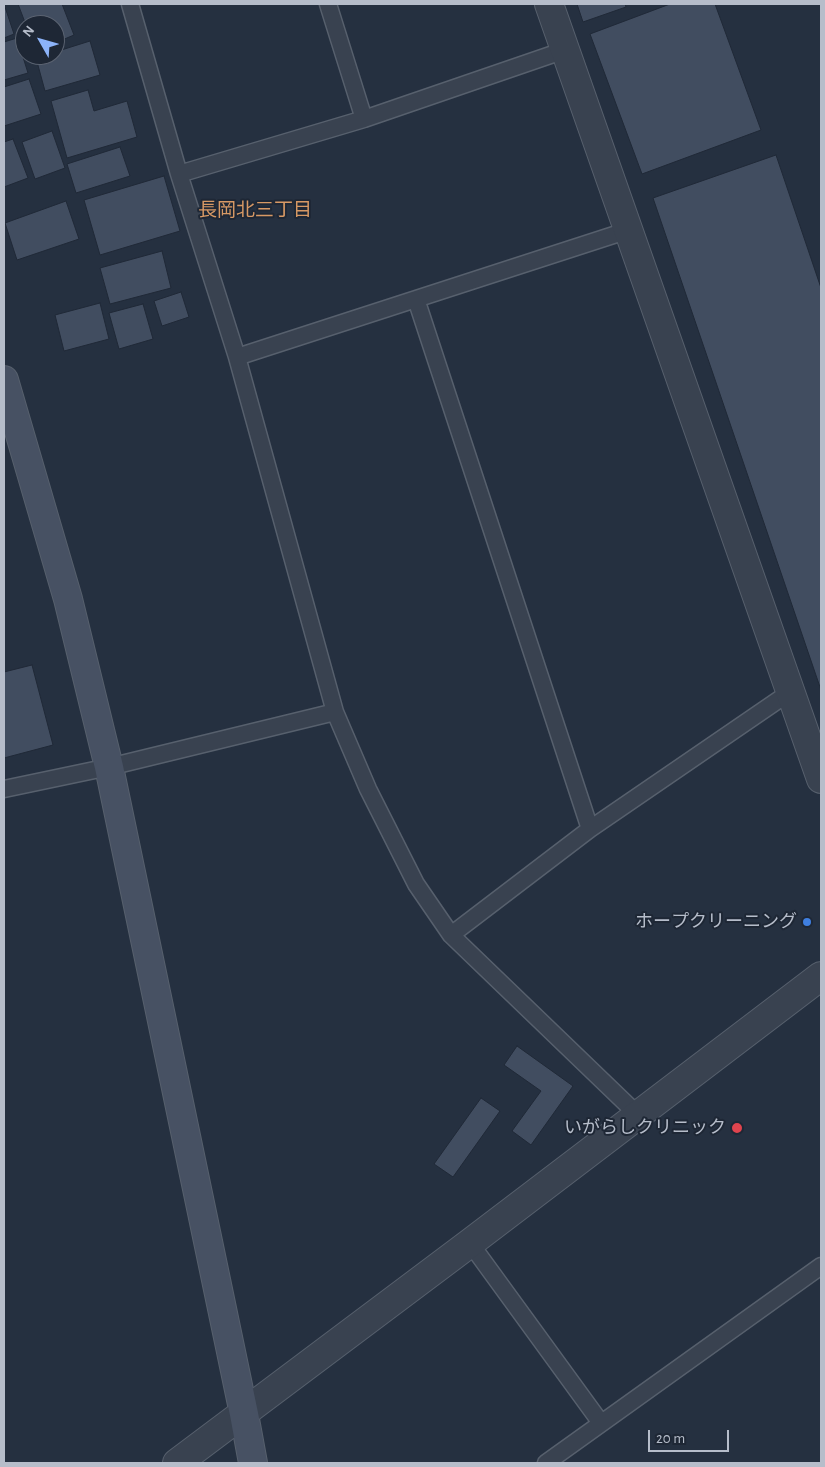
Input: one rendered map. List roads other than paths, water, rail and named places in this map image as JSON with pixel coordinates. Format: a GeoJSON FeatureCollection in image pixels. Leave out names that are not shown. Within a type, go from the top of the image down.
{"type":"FeatureCollection","features":[{"type":"Feature","properties":{"kind":"street"},"geometry":{"type":"LineString","coordinates":[[549,4],[821,779]]}},
{"type":"Feature","properties":{"kind":"street"},"geometry":{"type":"LineString","coordinates":[[4,380],[68,599],[109,767],[244,1414],[252,1463]]}},
{"type":"Feature","properties":{"kind":"street"},"geometry":{"type":"LineString","coordinates":[[177,1463],[821,976]]}},
{"type":"Feature","properties":{"kind":"lane"},"geometry":{"type":"LineString","coordinates":[[130,4],[179,174],[236,356],[335,712],[368,789],[416,884],[451,934],[638,1115]]}},
{"type":"Feature","properties":{"kind":"lane"},"geometry":{"type":"LineString","coordinates":[[328,4],[364,119]]}},
{"type":"Feature","properties":{"kind":"lane"},"geometry":{"type":"LineString","coordinates":[[179,174],[364,119],[565,50]]}},
{"type":"Feature","properties":{"kind":"lane"},"geometry":{"type":"LineString","coordinates":[[236,356],[629,230]]}},
{"type":"Feature","properties":{"kind":"lane"},"geometry":{"type":"LineString","coordinates":[[416,299],[590,829]]}},
{"type":"Feature","properties":{"kind":"lane"},"geometry":{"type":"LineString","coordinates":[[451,934],[590,829],[790,692]]}},
{"type":"Feature","properties":{"kind":"lane"},"geometry":{"type":"LineString","coordinates":[[4,789],[109,767],[335,712]]}},
{"type":"Feature","properties":{"kind":"lane"},"geometry":{"type":"LineString","coordinates":[[470,1243],[601,1423]]}},
{"type":"Feature","properties":{"kind":"lane"},"geometry":{"type":"LineString","coordinates":[[546,1463],[821,1266]]}},
{"type":"Feature","properties":{"kind":"place","name":"ホープクリーニング"},"geometry":{"type":"Point","coordinates":[807,922]}},
{"type":"Feature","properties":{"kind":"place","name":"いがらしクリニック"},"geometry":{"type":"Point","coordinates":[737,1128]}},
{"type":"Feature","properties":{"kind":"district","name":"長岡北三丁目"},"geometry":{"type":"Point","coordinates":[255,210]}}]}
